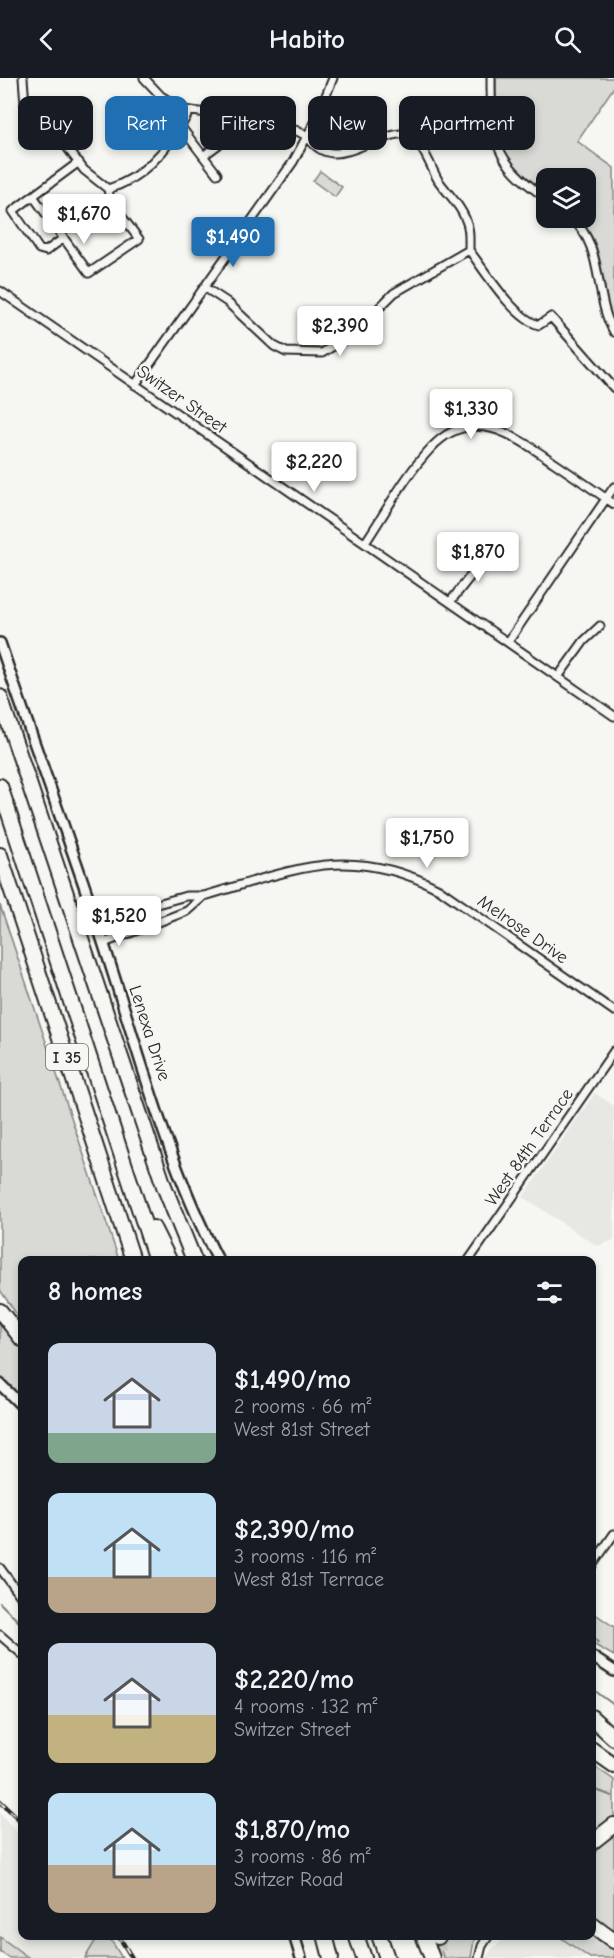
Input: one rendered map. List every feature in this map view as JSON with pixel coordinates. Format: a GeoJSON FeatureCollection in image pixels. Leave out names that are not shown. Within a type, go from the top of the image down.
{"type":"FeatureCollection","features":[{"type":"Feature","properties":{"kind":"highway"},"geometry":{"type":"LineString","coordinates":[[0,697],[164,1186],[193,1256]]}},
{"type":"Feature","properties":{"kind":"highway","name":"I 35"},"geometry":{"type":"LineString","coordinates":[[0,786],[155,1256]]}},
{"type":"Feature","properties":{"kind":"highway","name":"I 35"},"geometry":{"type":"LineString","coordinates":[[0,855],[132,1256]]}},
{"type":"Feature","properties":{"kind":"highway"},"geometry":{"type":"LineString","coordinates":[[130,1180],[167,1256]]}},
{"type":"Feature","properties":{"kind":"highway"},"geometry":{"type":"LineString","coordinates":[[0,1311],[18,1334]]}},
{"type":"Feature","properties":{"kind":"highway"},"geometry":{"type":"LineString","coordinates":[[596,1722],[614,1739]]}},
{"type":"Feature","properties":{"kind":"highway"},"geometry":{"type":"LineString","coordinates":[[596,1727],[614,1739]]}},
{"type":"Feature","properties":{"kind":"highway"},"geometry":{"type":"LineString","coordinates":[[596,1752],[614,1765]]}},
{"type":"Feature","properties":{"kind":"highway"},"geometry":{"type":"LineString","coordinates":[[596,1839],[614,1825]]}},
{"type":"Feature","properties":{"kind":"highway"},"geometry":{"type":"LineString","coordinates":[[596,1928],[614,1941]]}},
{"type":"Feature","properties":{"kind":"highway"},"geometry":{"type":"LineString","coordinates":[[327,1940],[332,1958]]}},
{"type":"Feature","properties":{"kind":"highway"},"geometry":{"type":"LineString","coordinates":[[358,1940],[364,1958]]}},
{"type":"Feature","properties":{"kind":"highway"},"geometry":{"type":"LineString","coordinates":[[381,1940],[387,1958]]}},
{"type":"Feature","properties":{"kind":"highway"},"geometry":{"type":"LineString","coordinates":[[425,1940],[432,1958]]}},
{"type":"Feature","properties":{"kind":"street"},"geometry":{"type":"LineString","coordinates":[[23,78],[25,104],[33,118],[63,142],[100,185],[108,189],[126,184],[146,170],[162,150]]}},
{"type":"Feature","properties":{"kind":"street"},"geometry":{"type":"LineString","coordinates":[[144,78],[161,96],[189,112],[200,113]]}},
{"type":"Feature","properties":{"kind":"street"},"geometry":{"type":"LineString","coordinates":[[135,385],[293,162],[333,78]]}},
{"type":"Feature","properties":{"kind":"street"},"geometry":{"type":"LineString","coordinates":[[491,78],[491,123],[497,146],[510,169],[536,190]]}},
{"type":"Feature","properties":{"kind":"street"},"geometry":{"type":"LineString","coordinates":[[296,130],[307,136]]}},
{"type":"Feature","properties":{"kind":"street"},"geometry":{"type":"LineString","coordinates":[[387,138],[402,134],[414,140],[425,153],[437,178],[466,219],[470,234],[469,249],[529,323],[539,325],[551,317],[614,388]]}},
{"type":"Feature","properties":{"kind":"street"},"geometry":{"type":"LineString","coordinates":[[188,136],[217,174]]}},
{"type":"Feature","properties":{"kind":"street"},"geometry":{"type":"LineString","coordinates":[[203,156],[211,150]]}},
{"type":"Feature","properties":{"kind":"street"},"geometry":{"type":"LineString","coordinates":[[318,150],[333,156],[345,150]]}},
{"type":"Feature","properties":{"kind":"street"},"geometry":{"type":"LineString","coordinates":[[64,238],[46,251],[39,249],[13,211],[79,162]]}},
{"type":"Feature","properties":{"kind":"street"},"geometry":{"type":"LineString","coordinates":[[33,196],[89,273],[139,239],[110,201],[108,189]]}},
{"type":"Feature","properties":{"kind":"street"},"geometry":{"type":"LineString","coordinates":[[582,228],[591,247],[601,297],[614,332]]}},
{"type":"Feature","properties":{"kind":"street"},"geometry":{"type":"LineString","coordinates":[[204,287],[227,303],[274,346],[286,352],[322,353],[354,333],[394,293],[469,249]]}},
{"type":"Feature","properties":{"kind":"street","name":"Switzer Street"},"geometry":{"type":"LineString","coordinates":[[0,291],[614,716]]}},
{"type":"Feature","properties":{"kind":"street"},"geometry":{"type":"LineString","coordinates":[[464,408],[468,428]]}},
{"type":"Feature","properties":{"kind":"street"},"geometry":{"type":"LineString","coordinates":[[365,543],[431,447],[450,433],[468,428],[493,427],[515,435],[614,504]]}},
{"type":"Feature","properties":{"kind":"street"},"geometry":{"type":"LineString","coordinates":[[508,642],[614,487]]}},
{"type":"Feature","properties":{"kind":"street"},"geometry":{"type":"LineString","coordinates":[[450,602],[491,550]]}},
{"type":"Feature","properties":{"kind":"street"},"geometry":{"type":"LineString","coordinates":[[558,677],[584,641],[600,626]]}},
{"type":"Feature","properties":{"kind":"street","name":"Lenexa Drive"},"geometry":{"type":"LineString","coordinates":[[0,643],[104,944],[166,1136],[190,1202],[216,1256]]}},
{"type":"Feature","properties":{"kind":"street","name":"Melrose Drive"},"geometry":{"type":"LineString","coordinates":[[96,921],[186,896],[204,896],[312,865],[353,862],[392,869],[411,875],[439,889],[614,1011]]}},
{"type":"Feature","properties":{"kind":"street","name":"Melrose Drive"},"geometry":{"type":"LineString","coordinates":[[104,944],[187,911],[204,896]]}},
{"type":"Feature","properties":{"kind":"street","name":"West 84th Terrace"},"geometry":{"type":"LineString","coordinates":[[472,1256],[614,1051]]}},
{"type":"Feature","properties":{"kind":"street"},"geometry":{"type":"LineString","coordinates":[[0,1384],[18,1402]]}},
{"type":"Feature","properties":{"kind":"street"},"geometry":{"type":"LineString","coordinates":[[596,1560],[614,1534]]}},
{"type":"Feature","properties":{"kind":"street"},"geometry":{"type":"LineString","coordinates":[[0,1568],[18,1593]]}},
{"type":"Feature","properties":{"kind":"street"},"geometry":{"type":"LineString","coordinates":[[0,1635],[18,1651]]}},
{"type":"Feature","properties":{"kind":"street"},"geometry":{"type":"LineString","coordinates":[[596,1659],[614,1671]]}},
{"type":"Feature","properties":{"kind":"street"},"geometry":{"type":"LineString","coordinates":[[296,1940],[301,1958]]}},
{"type":"Feature","properties":{"kind":"street"},"geometry":{"type":"LineString","coordinates":[[478,1958],[487,1940]]}},
{"type":"Feature","properties":{"kind":"shaded area"},"geometry":{"type":"Polygon","coordinates":[[[496,78],[614,78],[614,87],[577,141],[614,168],[614,323],[609,310],[598,254],[587,228],[596,228],[596,168],[536,168],[536,186],[517,169],[504,150],[535,150],[535,96],[496,96],[496,78]]]}},
{"type":"Feature","properties":{"kind":"shaded area"},"geometry":{"type":"Polygon","coordinates":[[[320,171],[342,187],[335,197],[313,181],[320,171]]]}},
{"type":"Feature","properties":{"kind":"shaded area"},"geometry":{"type":"Polygon","coordinates":[[[0,905],[118,1256],[18,1256],[18,1316],[0,1290],[0,905]]]}},
{"type":"Feature","properties":{"kind":"shaded area"},"geometry":{"type":"Polygon","coordinates":[[[595,1093],[614,1106],[614,1240],[597,1246],[523,1197],[595,1093]]]}},
{"type":"Feature","properties":{"kind":"shaded area"},"geometry":{"type":"Polygon","coordinates":[[[0,1321],[18,1343],[18,1393],[0,1377],[0,1321]]]}},
{"type":"Feature","properties":{"kind":"shaded area"},"geometry":{"type":"Polygon","coordinates":[[[596,1614],[614,1627],[614,1656],[596,1646],[596,1614]]]}},
{"type":"Feature","properties":{"kind":"shaded area"},"geometry":{"type":"Polygon","coordinates":[[[596,1767],[614,1780],[614,1819],[596,1833],[596,1767]]]}},
{"type":"Feature","properties":{"kind":"shaded area"},"geometry":{"type":"Polygon","coordinates":[[[0,1813],[18,1833],[18,1940],[96,1940],[85,1958],[29,1958],[0,1937],[0,1813]]]}},
{"type":"Feature","properties":{"kind":"shaded area"},"geometry":{"type":"Polygon","coordinates":[[[614,1833],[614,1935],[608,1933],[596,1921],[596,1850],[604,1840],[614,1833]]]}},
{"type":"Feature","properties":{"kind":"shaded area"},"geometry":{"type":"Polygon","coordinates":[[[0,1937],[29,1958],[9,1958],[0,1952],[0,1937]]]}},
{"type":"Feature","properties":{"kind":"shaded area"},"geometry":{"type":"Polygon","coordinates":[[[596,1937],[614,1948],[614,1958],[590,1958],[564,1940],[596,1940],[596,1937]]]}},
{"type":"Feature","properties":{"kind":"shaded area"},"geometry":{"type":"Polygon","coordinates":[[[96,1940],[111,1940],[122,1958],[85,1958],[96,1940]]]}},
{"type":"Feature","properties":{"kind":"shaded area"},"geometry":{"type":"Polygon","coordinates":[[[442,1940],[474,1940],[471,1958],[444,1958],[439,1947],[442,1940]]]}},
{"type":"Feature","properties":{"kind":"shaded area"},"geometry":{"type":"Polygon","coordinates":[[[503,1940],[569,1940],[596,1958],[486,1958],[491,1950],[503,1940]]]}},
{"type":"Feature","properties":{"kind":"waterway"},"geometry":{"type":"LineString","coordinates":[[0,1603],[18,1621]]}},
{"type":"Feature","properties":{"kind":"waterway"},"geometry":{"type":"LineString","coordinates":[[596,1692],[614,1705]]}},
{"type":"Feature","properties":{"kind":"waterway"},"geometry":{"type":"LineString","coordinates":[[596,1790],[612,1796]]}},
{"type":"Feature","properties":{"kind":"tunnel"},"geometry":{"type":"LineString","coordinates":[[438,1940],[439,1958]]}},
{"type":"Feature","properties":{"kind":"railway"},"geometry":{"type":"LineString","coordinates":[[0,1801],[18,1818]]}},
{"type":"Feature","properties":{"kind":"railway"},"geometry":{"type":"LineString","coordinates":[[121,1940],[132,1958]]}}]}
